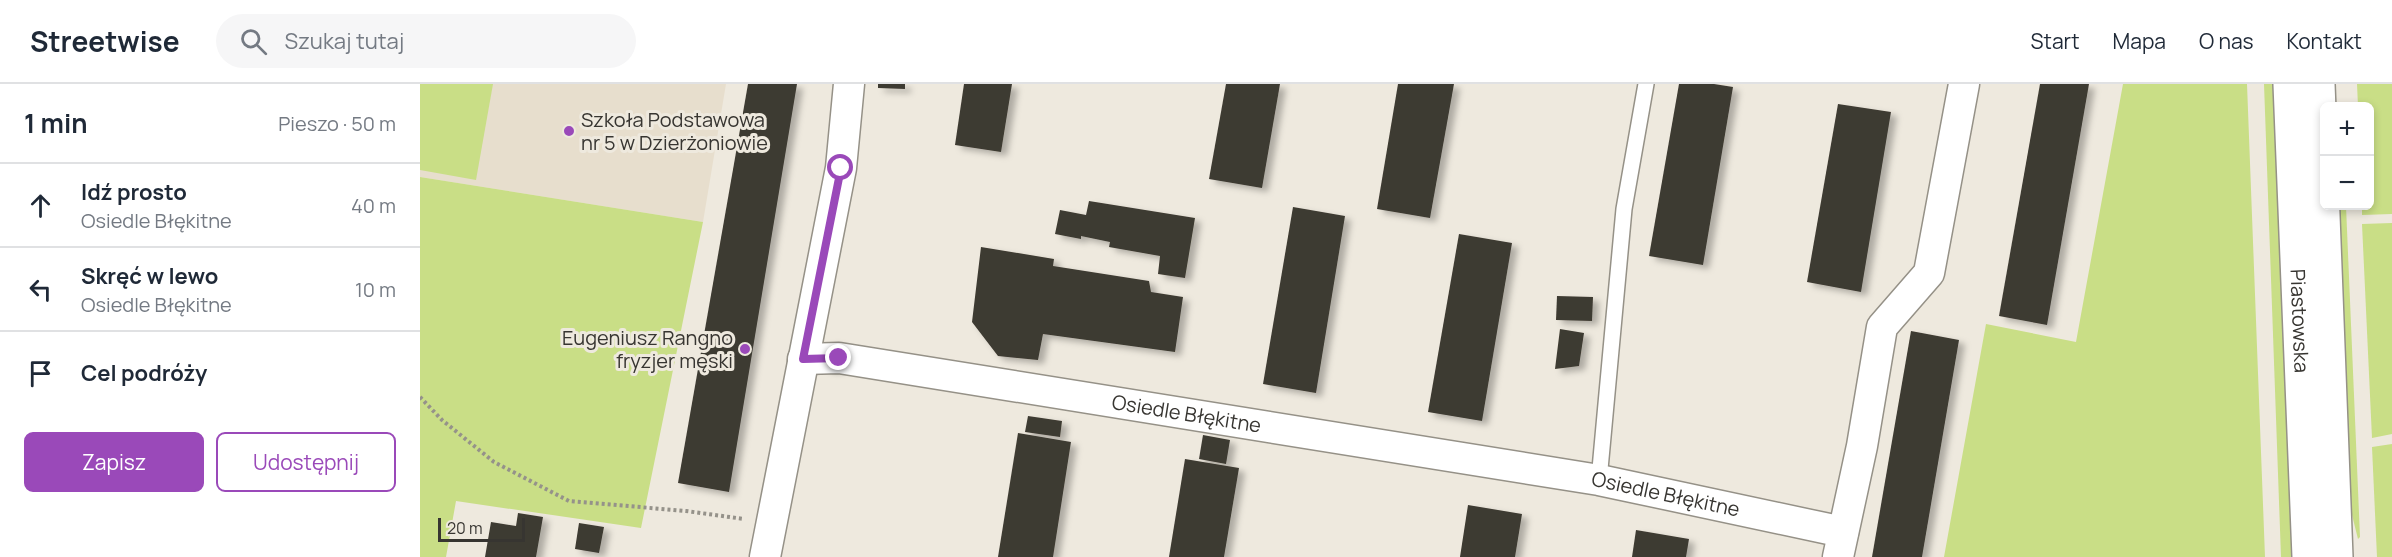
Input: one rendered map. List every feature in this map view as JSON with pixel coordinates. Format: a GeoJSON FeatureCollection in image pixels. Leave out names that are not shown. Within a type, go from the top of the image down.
{"type":"FeatureCollection","features":[{"type":"Feature","properties":{"kind":"street"},"geometry":{"type":"LineString","coordinates":[[765,557],[841,168],[849,84]]}},
{"type":"Feature","properties":{"kind":"street","name":"Osiedle Błękitne"},"geometry":{"type":"LineString","coordinates":[[803,359],[839,358],[1599,480],[1840,544],[1862,446],[1882,327],[1929,273],[1964,84]]}},
{"type":"Feature","properties":{"kind":"street","name":"Piastowska"},"geometry":{"type":"LineString","coordinates":[[2290,84],[2309,557]]}},
{"type":"Feature","properties":{"kind":"street","name":"Piastowska"},"geometry":{"type":"LineString","coordinates":[[2318,84],[2336,557]]}},
{"type":"Feature","properties":{"kind":"lane"},"geometry":{"type":"LineString","coordinates":[[1599,480],[1624,209],[1647,84]]}},
{"type":"Feature","properties":{"kind":"path"},"geometry":{"type":"LineString","coordinates":[[420,397],[442,420],[494,462],[569,501],[686,511],[771,523]]}},
{"type":"Feature","properties":{"kind":"shaded area","name":"Szkoła Podstawowa nr 5 w Dzierżoniowie"},"geometry":{"type":"Polygon","coordinates":[[[420,84],[726,84],[703,222],[420,177],[420,84]]]}},
{"type":"Feature","properties":{"kind":"green space"},"geometry":{"type":"Polygon","coordinates":[[[420,84],[493,84],[476,180],[420,170],[420,84]]]}},
{"type":"Feature","properties":{"kind":"green space"},"geometry":{"type":"Polygon","coordinates":[[[2123,84],[2247,84],[2265,557],[1944,557],[1986,324],[2076,342],[2123,84]]]}},
{"type":"Feature","properties":{"kind":"green space"},"geometry":{"type":"Polygon","coordinates":[[[2264,84],[2279,84],[2299,557],[2281,557],[2264,84]]]}},
{"type":"Feature","properties":{"kind":"green space"},"geometry":{"type":"Polygon","coordinates":[[[2357,84],[2392,84],[2392,214],[2362,215],[2362,210],[2374,210],[2374,102],[2358,102],[2357,84]]]}},
{"type":"Feature","properties":{"kind":"green space"},"geometry":{"type":"Polygon","coordinates":[[[420,177],[703,222],[641,528],[456,501],[446,557],[420,557],[420,177]]]}},
{"type":"Feature","properties":{"kind":"green space"},"geometry":{"type":"Polygon","coordinates":[[[2332,210],[2346,210],[2360,537],[2358,539],[2349,503],[2332,210]]]}},
{"type":"Feature","properties":{"kind":"green space"},"geometry":{"type":"Polygon","coordinates":[[[2392,223],[2392,434],[2372,438],[2362,224],[2392,223]]]}},
{"type":"Feature","properties":{"kind":"green space"},"geometry":{"type":"Polygon","coordinates":[[[2392,444],[2392,557],[2377,557],[2372,447],[2392,444]]]}},
{"type":"Feature","properties":{"kind":"building"},"geometry":{"type":"Polygon","coordinates":[[[748,84],[797,84],[729,492],[678,483],[748,84]]]}},
{"type":"Feature","properties":{"kind":"building"},"geometry":{"type":"Polygon","coordinates":[[[878,84],[905,84],[905,89],[878,88],[878,84]]]}},
{"type":"Feature","properties":{"kind":"building"},"geometry":{"type":"Polygon","coordinates":[[[964,84],[1012,84],[1001,152],[955,145],[964,84]]]}},
{"type":"Feature","properties":{"kind":"building"},"geometry":{"type":"Polygon","coordinates":[[[1226,84],[1280,84],[1262,188],[1209,179],[1226,84]]]}},
{"type":"Feature","properties":{"kind":"building"},"geometry":{"type":"Polygon","coordinates":[[[1398,84],[1454,84],[1430,218],[1377,209],[1398,84]]]}},
{"type":"Feature","properties":{"kind":"building"},"geometry":{"type":"Polygon","coordinates":[[[1679,84],[1714,84],[1733,87],[1703,265],[1649,256],[1679,84]]]}},
{"type":"Feature","properties":{"kind":"building"},"geometry":{"type":"Polygon","coordinates":[[[2040,84],[2089,84],[2047,325],[1999,316],[2040,84]]]}},
{"type":"Feature","properties":{"kind":"building"},"geometry":{"type":"Polygon","coordinates":[[[1838,104],[1891,112],[1861,292],[1807,282],[1838,104]]]}},
{"type":"Feature","properties":{"kind":"building"},"geometry":{"type":"Polygon","coordinates":[[[1089,201],[1195,218],[1185,278],[1158,274],[1160,256],[1109,247],[1110,242],[1055,234],[1060,210],[1086,215],[1089,201]]]}},
{"type":"Feature","properties":{"kind":"building"},"geometry":{"type":"Polygon","coordinates":[[[1293,207],[1345,216],[1316,393],[1263,384],[1293,207]]]}},
{"type":"Feature","properties":{"kind":"building"},"geometry":{"type":"Polygon","coordinates":[[[1459,234],[1512,243],[1482,421],[1428,412],[1459,234]]]}},
{"type":"Feature","properties":{"kind":"building"},"geometry":{"type":"Polygon","coordinates":[[[981,247],[1054,259],[1053,266],[1149,281],[1151,292],[1183,297],[1175,352],[1043,334],[1038,360],[998,356],[972,322],[981,247]]]}},
{"type":"Feature","properties":{"kind":"building"},"geometry":{"type":"Polygon","coordinates":[[[1557,296],[1593,297],[1592,321],[1556,320],[1557,296]]]}},
{"type":"Feature","properties":{"kind":"building"},"geometry":{"type":"Polygon","coordinates":[[[1560,329],[1584,333],[1579,366],[1555,369],[1560,329]]]}},
{"type":"Feature","properties":{"kind":"building"},"geometry":{"type":"Polygon","coordinates":[[[1911,331],[1959,340],[1922,557],[1872,557],[1911,331]]]}},
{"type":"Feature","properties":{"kind":"building"},"geometry":{"type":"Polygon","coordinates":[[[1028,416],[1062,421],[1060,437],[1025,432],[1028,416]]]}},
{"type":"Feature","properties":{"kind":"building"},"geometry":{"type":"Polygon","coordinates":[[[1018,433],[1071,442],[1053,557],[998,557],[1018,433]]]}},
{"type":"Feature","properties":{"kind":"building"},"geometry":{"type":"Polygon","coordinates":[[[1203,435],[1230,440],[1226,464],[1199,459],[1203,435]]]}},
{"type":"Feature","properties":{"kind":"building"},"geometry":{"type":"Polygon","coordinates":[[[1185,459],[1239,468],[1224,557],[1169,557],[1185,459]]]}},
{"type":"Feature","properties":{"kind":"building"},"geometry":{"type":"Polygon","coordinates":[[[1468,505],[1522,514],[1515,557],[1460,557],[1468,505]]]}},
{"type":"Feature","properties":{"kind":"building"},"geometry":{"type":"Polygon","coordinates":[[[518,513],[543,517],[536,557],[485,557],[491,522],[516,526],[518,513]]]}},
{"type":"Feature","properties":{"kind":"building"},"geometry":{"type":"Polygon","coordinates":[[[579,523],[604,527],[599,553],[575,549],[579,523]]]}},
{"type":"Feature","properties":{"kind":"building"},"geometry":{"type":"Polygon","coordinates":[[[1636,530],[1689,539],[1686,557],[1632,557],[1636,530]]]}},
{"type":"Feature","properties":{"kind":"place","name":"Szkoła Podstawowa nr 5 w Dzierżoniowie"},"geometry":{"type":"Point","coordinates":[569,131]}},
{"type":"Feature","properties":{"kind":"place","name":"Eugeniusz Rangno fryzjer męski"},"geometry":{"type":"Point","coordinates":[745,349]}},
{"type":"Feature","properties":{"kind":"route"},"geometry":{"type":"LineString","coordinates":[[839,358],[803,359],[841,168]]}}]}
